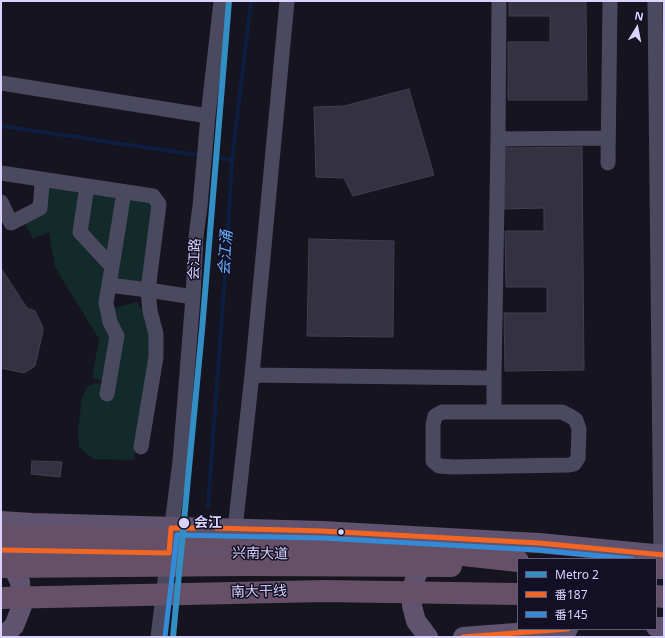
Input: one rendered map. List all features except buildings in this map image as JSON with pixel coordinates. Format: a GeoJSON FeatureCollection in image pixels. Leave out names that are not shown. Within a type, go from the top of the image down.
{"type":"FeatureCollection","features":[{"type":"Feature","properties":{"kind":"highway"},"geometry":{"type":"LineString","coordinates":[[1,534],[123,539],[341,544],[517,561]]}},
{"type":"Feature","properties":{"kind":"highway","name":"南大干线"},"geometry":{"type":"LineString","coordinates":[[1,567],[247,565],[517,567]]}},
{"type":"Feature","properties":{"kind":"highway","name":"南大干线"},"geometry":{"type":"LineString","coordinates":[[1,598],[324,591],[517,594]]}},
{"type":"Feature","properties":{"kind":"main road"},"geometry":{"type":"LineString","coordinates":[[1,521],[39,524],[171,528]]}},
{"type":"Feature","properties":{"kind":"main road","name":"兴南大道"},"geometry":{"type":"LineString","coordinates":[[171,528],[322,531],[539,543],[635,558]]}},
{"type":"Feature","properties":{"kind":"main road","name":"兴南大道"},"geometry":{"type":"LineString","coordinates":[[1,550],[273,554],[517,561]]}},
{"type":"Feature","properties":{"kind":"main road"},"geometry":{"type":"LineString","coordinates":[[1,555],[10,561],[20,582],[22,606],[14,626],[2,637]]}},
{"type":"Feature","properties":{"kind":"main road"},"geometry":{"type":"LineString","coordinates":[[426,558],[416,576],[412,589],[412,606],[416,621],[428,637]]}},
{"type":"Feature","properties":{"kind":"main road"},"geometry":{"type":"LineString","coordinates":[[463,637],[555,630]]}},
{"type":"Feature","properties":{"kind":"street","name":"会江路"},"geometry":{"type":"LineString","coordinates":[[158,637],[180,461],[193,297],[196,237],[221,1]]}},
{"type":"Feature","properties":{"kind":"street"},"geometry":{"type":"LineString","coordinates":[[226,529],[252,375],[287,1]]}},
{"type":"Feature","properties":{"kind":"street"},"geometry":{"type":"LineString","coordinates":[[494,412],[499,1]]}},
{"type":"Feature","properties":{"kind":"street"},"geometry":{"type":"LineString","coordinates":[[608,164],[610,1]]}},
{"type":"Feature","properties":{"kind":"street"},"geometry":{"type":"LineString","coordinates":[[655,1],[661,562]]}},
{"type":"Feature","properties":{"kind":"street"},"geometry":{"type":"LineString","coordinates":[[1,83],[208,116]]}},
{"type":"Feature","properties":{"kind":"street"},"geometry":{"type":"LineString","coordinates":[[498,138],[608,138]]}},
{"type":"Feature","properties":{"kind":"street"},"geometry":{"type":"LineString","coordinates":[[1,173],[153,196],[159,204],[148,290],[150,311],[156,334],[156,357],[141,447]]}},
{"type":"Feature","properties":{"kind":"street"},"geometry":{"type":"LineString","coordinates":[[1,202],[11,223],[40,208],[42,185],[39,179]]}},
{"type":"Feature","properties":{"kind":"street"},"geometry":{"type":"LineString","coordinates":[[87,186],[80,232],[112,267]]}},
{"type":"Feature","properties":{"kind":"street"},"geometry":{"type":"LineString","coordinates":[[106,394],[117,336],[110,322],[106,303],[124,192]]}},
{"type":"Feature","properties":{"kind":"street"},"geometry":{"type":"LineString","coordinates":[[109,285],[193,297]]}},
{"type":"Feature","properties":{"kind":"street"},"geometry":{"type":"LineString","coordinates":[[252,375],[494,378]]}},
{"type":"Feature","properties":{"kind":"street"},"geometry":{"type":"LineString","coordinates":[[442,412],[494,412],[562,412],[570,416],[576,420],[579,429],[578,458],[574,464],[561,465],[453,467],[439,466],[433,462],[432,425],[435,416],[442,412]]}},
{"type":"Feature","properties":{"kind":"green space"},"geometry":{"type":"Polygon","coordinates":[[[45,183],[81,189],[74,235],[103,269],[104,317],[110,338],[104,381],[92,378],[99,339],[55,267],[49,232],[33,239],[25,224],[45,183]]]}},
{"type":"Feature","properties":{"kind":"green space"},"geometry":{"type":"Polygon","coordinates":[[[91,193],[114,196],[116,201],[110,258],[85,231],[91,193]]]}},
{"type":"Feature","properties":{"kind":"green space"},"geometry":{"type":"Polygon","coordinates":[[[128,196],[147,199],[153,208],[143,280],[140,285],[114,283],[128,196]]]}},
{"type":"Feature","properties":{"kind":"green space"},"geometry":{"type":"Polygon","coordinates":[[[137,302],[147,318],[151,353],[134,460],[93,459],[79,447],[78,429],[82,398],[87,387],[95,383],[116,385],[114,308],[137,302]]]}},
{"type":"Feature","properties":{"kind":"waterway","name":"会江涌"},"geometry":{"type":"LineString","coordinates":[[208,506],[232,160],[251,1]]}},
{"type":"Feature","properties":{"kind":"waterway"},"geometry":{"type":"LineString","coordinates":[[1,126],[232,160]]}},
{"type":"Feature","properties":{"kind":"metro line","name":"2"},"geometry":{"type":"LineString","coordinates":[[173,637],[202,330],[229,1]]}},
{"type":"Feature","properties":{"kind":"transit line","name":"番187"},"geometry":{"type":"LineString","coordinates":[[1,550],[169,553],[171,528],[195,528]]}},
{"type":"Feature","properties":{"kind":"transit line","name":"番187"},"geometry":{"type":"LineString","coordinates":[[216,528],[322,531],[539,543],[664,555]]}},
{"type":"Feature","properties":{"kind":"transit line","name":"番145"},"geometry":{"type":"LineString","coordinates":[[165,637],[177,535],[322,538],[538,550],[622,558]]}},
{"type":"Feature","properties":{"kind":"transit line","name":"番187"},"geometry":{"type":"LineString","coordinates":[[463,637],[555,630]]}},
{"type":"Feature","properties":{"kind":"place","name":"会江"},"geometry":{"type":"Point","coordinates":[184,523]}}]}
